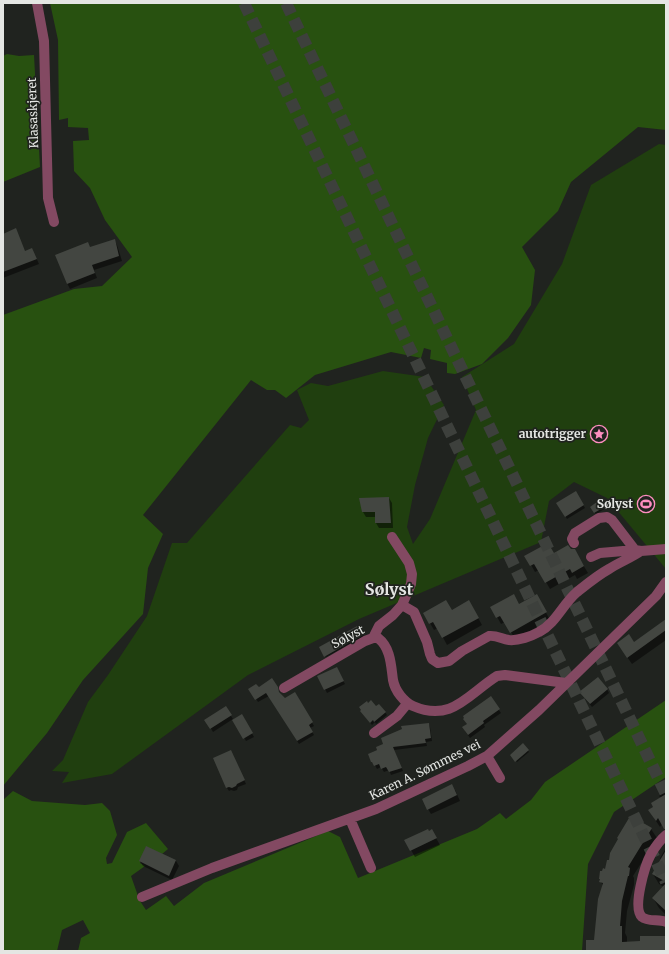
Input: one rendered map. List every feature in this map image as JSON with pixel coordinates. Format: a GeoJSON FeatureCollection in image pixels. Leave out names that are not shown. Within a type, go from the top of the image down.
{"type":"FeatureCollection","features":[{"type":"Feature","properties":{"kind":"street","name":"Klasaskjeret"},"geometry":{"type":"LineString","coordinates":[[37,3],[44,41],[48,198],[54,222]]}},
{"type":"Feature","properties":{"kind":"street"},"geometry":{"type":"LineString","coordinates":[[574,543],[572,537],[574,533],[599,518],[606,517],[612,520],[638,550]]}},
{"type":"Feature","properties":{"kind":"street"},"geometry":{"type":"LineString","coordinates":[[374,638],[379,626],[393,615],[402,605],[412,574],[410,564],[392,537]]}},
{"type":"Feature","properties":{"kind":"street"},"geometry":{"type":"LineString","coordinates":[[591,557],[600,553],[666,549]]}},
{"type":"Feature","properties":{"kind":"street"},"geometry":{"type":"LineString","coordinates":[[402,605],[414,612],[427,642],[432,659],[438,663],[446,662],[488,636],[494,635],[510,640],[538,633],[554,620],[576,593],[609,568],[632,558],[638,550]]}},
{"type":"Feature","properties":{"kind":"street","name":"Karen A. Sømmes vei"},"geometry":{"type":"LineString","coordinates":[[142,897],[212,868],[350,819],[401,798],[487,756],[528,721],[656,596],[666,582]]}},
{"type":"Feature","properties":{"kind":"street","name":"Sølyst"},"geometry":{"type":"LineString","coordinates":[[284,688],[365,641],[378,638],[386,646],[394,683],[407,704]]}},
{"type":"Feature","properties":{"kind":"street"},"geometry":{"type":"LineString","coordinates":[[374,733],[397,716],[407,704],[429,711],[442,711],[458,706],[497,676],[566,683]]}},
{"type":"Feature","properties":{"kind":"street"},"geometry":{"type":"LineString","coordinates":[[487,756],[500,778]]}},
{"type":"Feature","properties":{"kind":"street"},"geometry":{"type":"LineString","coordinates":[[350,819],[371,868]]}},
{"type":"Feature","properties":{"kind":"street"},"geometry":{"type":"LineString","coordinates":[[666,835],[659,842],[650,856],[642,879],[638,909],[640,914],[646,919],[666,922]]}},
{"type":"Feature","properties":{"kind":"shaded area"},"geometry":{"type":"Polygon","coordinates":[[[50,3],[666,3],[666,130],[638,127],[571,182],[558,211],[522,247],[535,270],[531,305],[508,338],[482,364],[455,374],[447,373],[447,363],[430,359],[431,350],[424,348],[421,358],[391,352],[315,375],[286,398],[275,390],[267,390],[251,380],[143,515],[163,534],[148,568],[143,614],[83,680],[47,733],[3,786],[3,315],[74,289],[102,286],[132,257],[105,220],[90,188],[74,171],[73,141],[89,140],[88,128],[68,127],[68,118],[59,120],[58,40],[50,3]]]}},
{"type":"Feature","properties":{"kind":"shaded area"},"geometry":{"type":"Polygon","coordinates":[[[7,54],[19,56],[34,55],[40,167],[3,182],[3,56],[7,54]]]}},
{"type":"Feature","properties":{"kind":"shaded area"},"geometry":{"type":"Polygon","coordinates":[[[659,144],[666,145],[666,569],[607,498],[574,482],[549,501],[541,542],[359,619],[248,675],[112,774],[62,783],[69,772],[52,771],[63,760],[88,702],[108,675],[147,616],[172,543],[187,543],[290,425],[301,428],[309,420],[297,390],[311,383],[328,386],[383,371],[425,377],[444,405],[428,438],[415,485],[407,527],[413,544],[430,519],[476,410],[462,377],[514,344],[562,264],[591,185],[659,144]]]}},
{"type":"Feature","properties":{"kind":"shaded area"},"geometry":{"type":"Polygon","coordinates":[[[666,700],[666,777],[614,812],[588,864],[582,951],[78,951],[81,938],[90,933],[83,920],[62,930],[57,951],[3,951],[3,800],[13,791],[32,801],[85,805],[102,803],[110,811],[117,835],[106,858],[107,864],[112,863],[127,832],[146,823],[168,849],[162,854],[146,847],[140,863],[145,866],[131,876],[138,898],[146,910],[166,896],[174,906],[204,883],[328,831],[340,837],[358,878],[477,829],[500,813],[506,819],[531,800],[545,782],[666,700]]]}},
{"type":"Feature","properties":{"kind":"building"},"geometry":{"type":"Polygon","coordinates":[[[16,228],[25,251],[32,248],[37,259],[3,272],[3,234],[16,228]]]}},
{"type":"Feature","properties":{"kind":"building"},"geometry":{"type":"Polygon","coordinates":[[[115,239],[119,256],[92,265],[95,273],[67,284],[55,255],[88,242],[90,247],[115,239]]]}},
{"type":"Feature","properties":{"kind":"building"},"geometry":{"type":"Polygon","coordinates":[[[576,491],[584,505],[565,517],[556,503],[576,491]]]}},
{"type":"Feature","properties":{"kind":"building"},"geometry":{"type":"Polygon","coordinates":[[[389,497],[391,523],[375,523],[375,512],[362,512],[359,498],[389,497]]]}},
{"type":"Feature","properties":{"kind":"building"},"geometry":{"type":"Polygon","coordinates":[[[601,499],[606,506],[594,513],[590,507],[601,499]]]}},
{"type":"Feature","properties":{"kind":"building"},"geometry":{"type":"Polygon","coordinates":[[[548,543],[554,553],[568,545],[571,549],[575,549],[584,566],[572,573],[570,569],[545,583],[534,564],[530,566],[524,556],[548,543]]]}},
{"type":"Feature","properties":{"kind":"building"},"geometry":{"type":"Polygon","coordinates":[[[514,594],[519,604],[537,594],[547,612],[510,633],[500,616],[496,618],[490,607],[514,594]]]}},
{"type":"Feature","properties":{"kind":"building"},"geometry":{"type":"Polygon","coordinates":[[[446,600],[452,610],[469,600],[479,618],[442,638],[433,622],[429,624],[423,613],[446,600]]]}},
{"type":"Feature","properties":{"kind":"building"},"geometry":{"type":"Polygon","coordinates":[[[666,619],[666,630],[627,658],[617,643],[629,634],[634,642],[666,619]]]}},
{"type":"Feature","properties":{"kind":"building"},"geometry":{"type":"Polygon","coordinates":[[[359,625],[364,634],[324,657],[319,647],[359,625]]]}},
{"type":"Feature","properties":{"kind":"building"},"geometry":{"type":"Polygon","coordinates":[[[337,667],[344,681],[324,690],[317,676],[337,667]]]}},
{"type":"Feature","properties":{"kind":"building"},"geometry":{"type":"Polygon","coordinates":[[[598,677],[608,689],[590,704],[579,692],[598,677]]]}},
{"type":"Feature","properties":{"kind":"building"},"geometry":{"type":"Polygon","coordinates":[[[272,678],[278,687],[279,692],[285,698],[295,692],[313,722],[309,725],[313,732],[297,741],[266,693],[255,700],[248,689],[256,684],[259,687],[272,678]]]}},
{"type":"Feature","properties":{"kind":"building"},"geometry":{"type":"Polygon","coordinates":[[[491,696],[500,709],[483,721],[484,723],[468,735],[462,727],[467,724],[463,719],[463,716],[491,696]]]}},
{"type":"Feature","properties":{"kind":"building"},"geometry":{"type":"Polygon","coordinates":[[[371,700],[376,706],[379,704],[386,712],[374,722],[373,720],[370,723],[360,711],[361,710],[359,707],[371,700]]]}},
{"type":"Feature","properties":{"kind":"building"},"geometry":{"type":"Polygon","coordinates":[[[226,706],[232,715],[210,729],[204,720],[226,706]]]}},
{"type":"Feature","properties":{"kind":"building"},"geometry":{"type":"Polygon","coordinates":[[[242,714],[253,733],[243,739],[232,720],[242,714]]]}},
{"type":"Feature","properties":{"kind":"building"},"geometry":{"type":"Polygon","coordinates":[[[429,723],[431,738],[425,739],[426,743],[393,747],[402,768],[389,772],[386,767],[381,769],[379,764],[374,766],[371,762],[368,754],[377,750],[376,747],[383,744],[381,738],[402,729],[401,726],[429,723]]]}},
{"type":"Feature","properties":{"kind":"building"},"geometry":{"type":"Polygon","coordinates":[[[523,743],[529,750],[515,762],[510,755],[523,743]]]}},
{"type":"Feature","properties":{"kind":"building"},"geometry":{"type":"Polygon","coordinates":[[[231,750],[245,780],[232,788],[226,788],[213,758],[231,750]]]}},
{"type":"Feature","properties":{"kind":"building"},"geometry":{"type":"Polygon","coordinates":[[[452,784],[457,795],[427,810],[422,799],[452,784]]]}},
{"type":"Feature","properties":{"kind":"building"},"geometry":{"type":"Polygon","coordinates":[[[666,794],[666,829],[664,829],[658,818],[656,821],[648,810],[653,807],[651,803],[666,794]]]}},
{"type":"Feature","properties":{"kind":"building"},"geometry":{"type":"Polygon","coordinates":[[[631,816],[652,828],[628,867],[630,868],[629,876],[622,901],[620,926],[622,926],[622,942],[640,941],[640,936],[666,936],[666,951],[586,951],[586,940],[594,940],[598,899],[603,883],[599,882],[600,871],[602,871],[603,868],[605,869],[607,860],[609,860],[610,853],[618,839],[617,838],[631,816]]]}},
{"type":"Feature","properties":{"kind":"building"},"geometry":{"type":"Polygon","coordinates":[[[428,829],[429,831],[432,829],[437,838],[410,851],[404,840],[428,829]]]}},
{"type":"Feature","properties":{"kind":"building"},"geometry":{"type":"Polygon","coordinates":[[[146,846],[176,860],[169,876],[139,861],[146,846]]]}},
{"type":"Feature","properties":{"kind":"building"},"geometry":{"type":"Polygon","coordinates":[[[666,850],[666,882],[652,874],[666,850]]]}},
{"type":"Feature","properties":{"kind":"building"},"geometry":{"type":"Polygon","coordinates":[[[666,883],[666,911],[652,898],[666,883]]]}},
{"type":"Feature","properties":{"kind":"tunnel"},"geometry":{"type":"LineString","coordinates":[[244,3],[666,882]]}},
{"type":"Feature","properties":{"kind":"tunnel"},"geometry":{"type":"LineString","coordinates":[[286,3],[666,794]]}},
{"type":"Feature","properties":{"kind":"place","name":"autotrigger"},"geometry":{"type":"Point","coordinates":[599,434]}},
{"type":"Feature","properties":{"kind":"place","name":"Sølyst"},"geometry":{"type":"Point","coordinates":[646,504]}},
{"type":"Feature","properties":{"kind":"district","name":"Sølyst"},"geometry":{"type":"Point","coordinates":[389,589]}}]}
